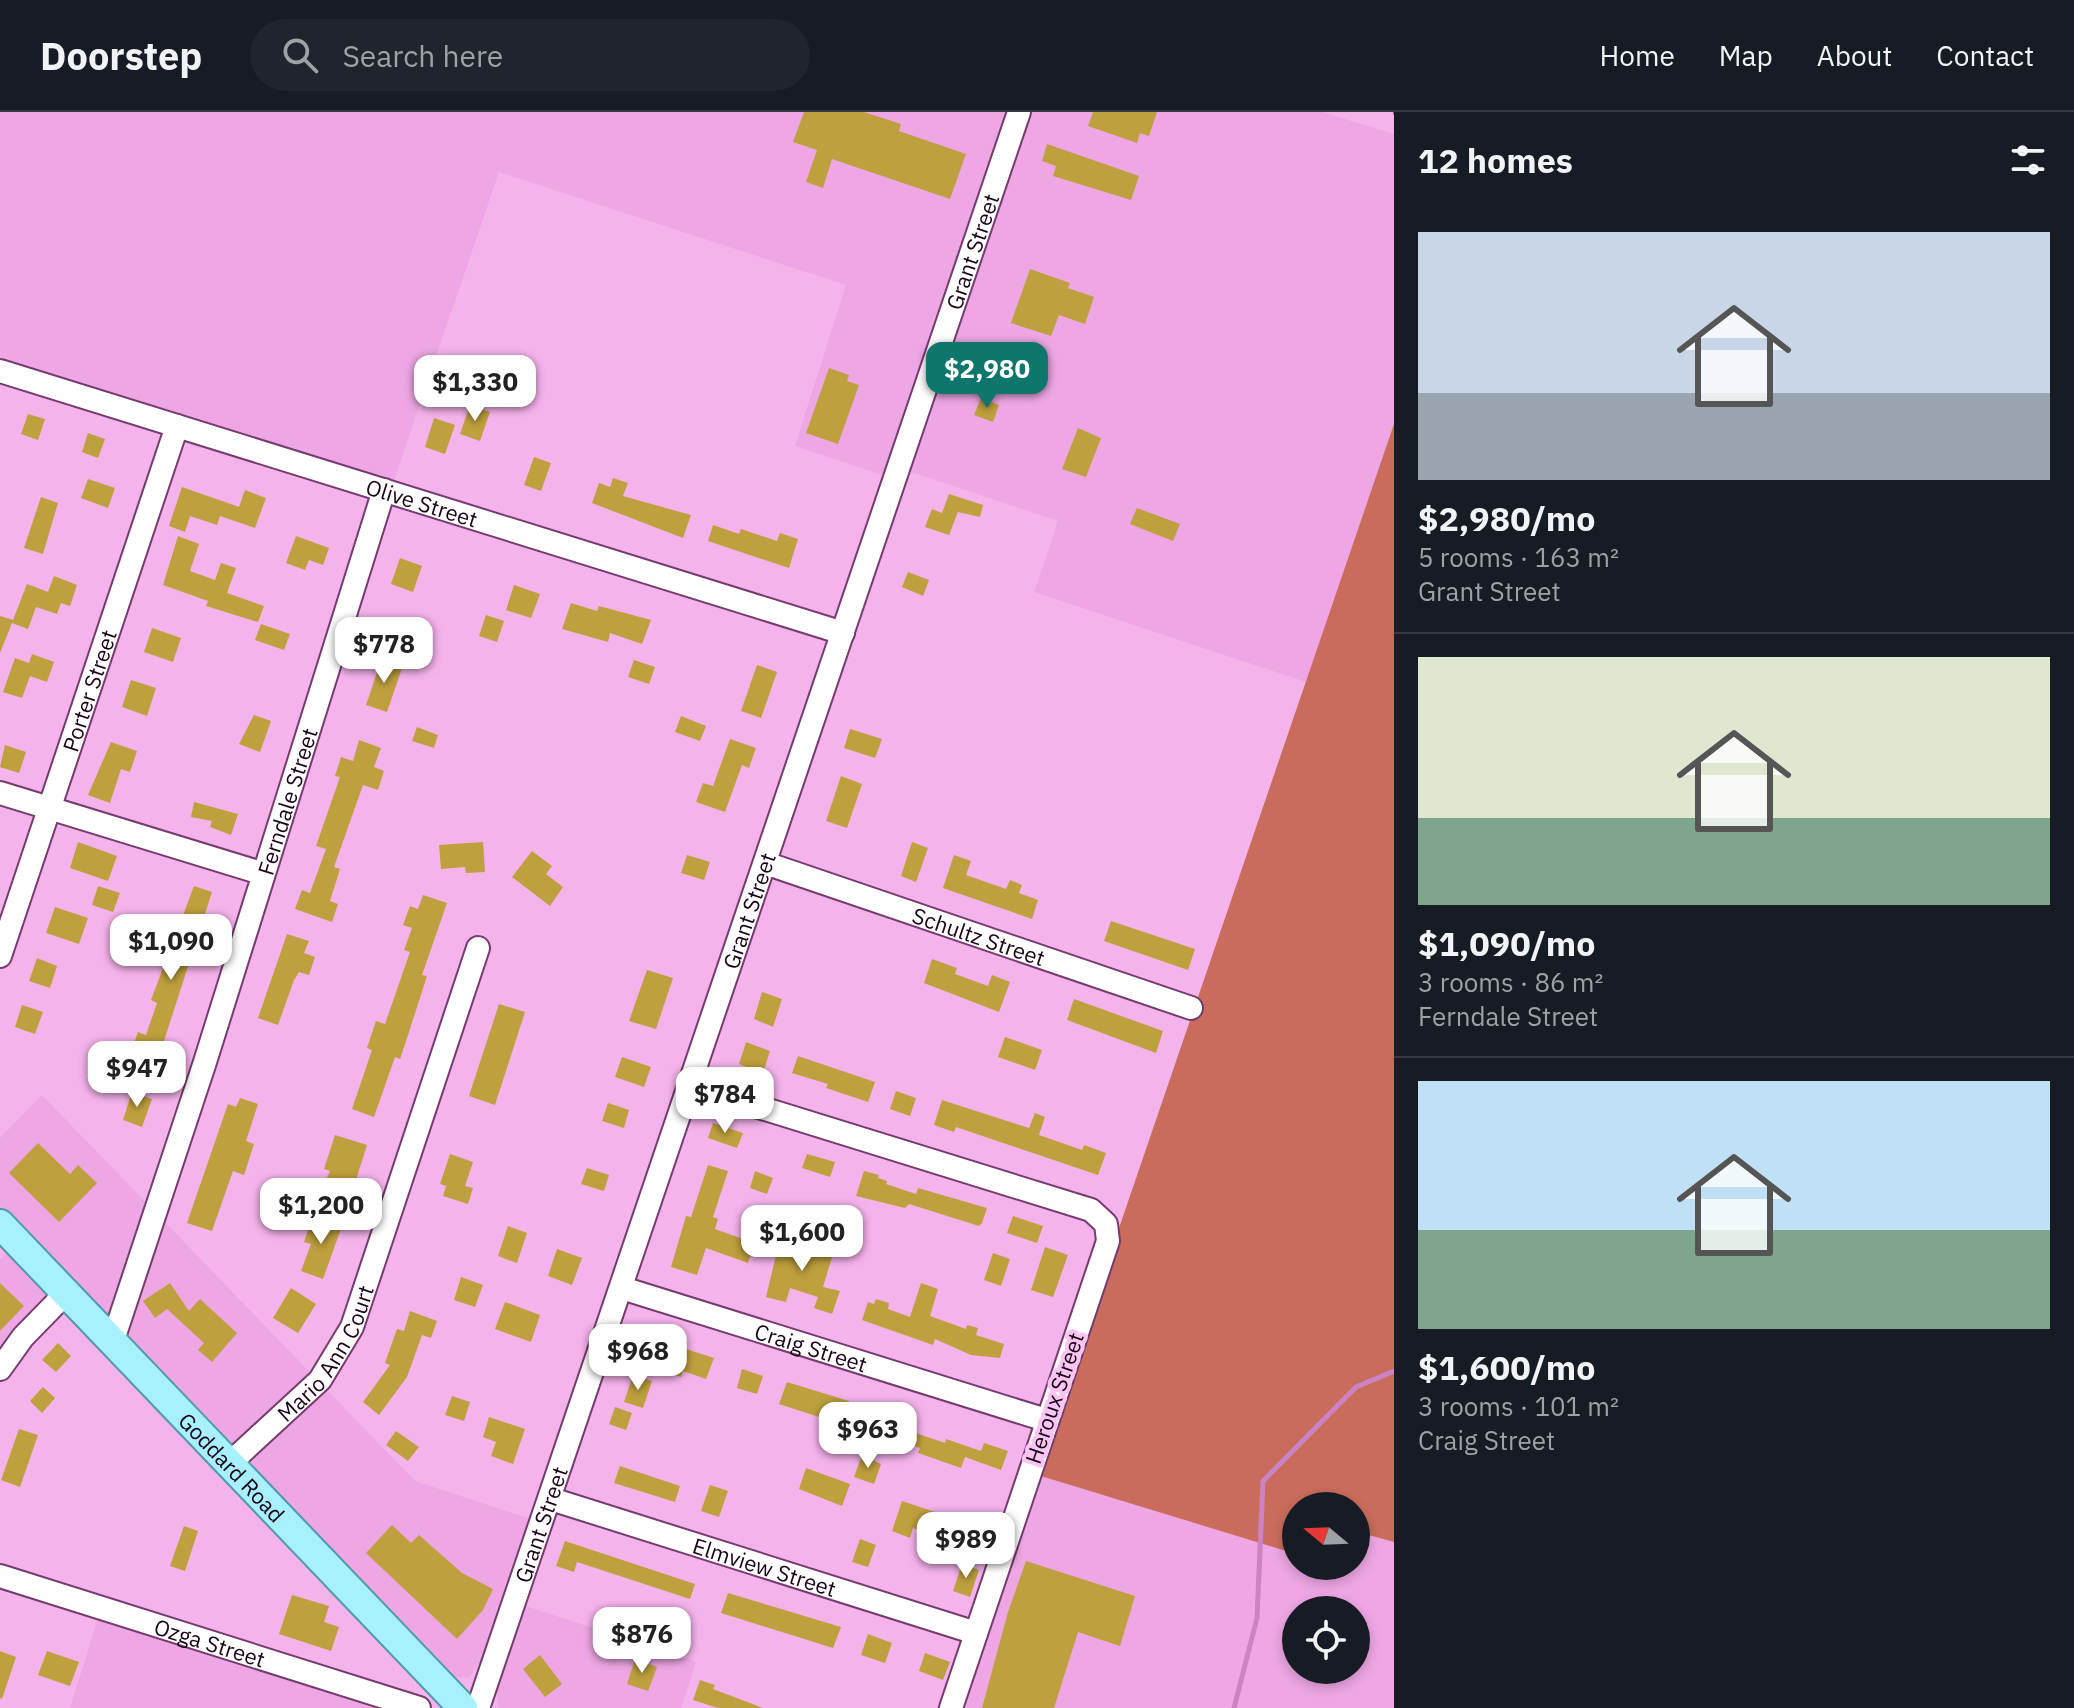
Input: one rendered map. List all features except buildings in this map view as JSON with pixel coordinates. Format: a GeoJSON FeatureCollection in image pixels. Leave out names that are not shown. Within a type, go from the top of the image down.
{"type":"FeatureCollection","features":[{"type":"Feature","properties":{"kind":"main road","name":"Goddard Road"},"geometry":{"type":"LineString","coordinates":[[0,1224],[463,1708]]}},
{"type":"Feature","properties":{"kind":"street","name":"Grant Street"},"geometry":{"type":"LineString","coordinates":[[478,1708],[1019,112]]}},
{"type":"Feature","properties":{"kind":"street","name":"Olive Street"},"geometry":{"type":"LineString","coordinates":[[0,371],[843,633]]}},
{"type":"Feature","properties":{"kind":"street","name":"Porter Street"},"geometry":{"type":"LineString","coordinates":[[0,956],[177,426]]}},
{"type":"Feature","properties":{"kind":"street","name":"Ferndale Street"},"geometry":{"type":"LineString","coordinates":[[113,1340],[205,1062],[261,873],[384,490]]}},
{"type":"Feature","properties":{"kind":"street"},"geometry":{"type":"LineString","coordinates":[[0,793],[261,873]]}},
{"type":"Feature","properties":{"kind":"street","name":"Schultz Street"},"geometry":{"type":"LineString","coordinates":[[765,863],[1191,1008]]}},
{"type":"Feature","properties":{"kind":"street","name":"Mario Ann Court"},"geometry":{"type":"LineString","coordinates":[[230,1463],[320,1380],[352,1327],[478,948]]}},
{"type":"Feature","properties":{"kind":"street","name":"Heroux Street"},"geometry":{"type":"LineString","coordinates":[[691,1086],[1091,1210],[1106,1224],[1108,1241],[951,1708]]}},
{"type":"Feature","properties":{"kind":"street","name":"Craig Street"},"geometry":{"type":"LineString","coordinates":[[622,1288],[1046,1420]]}},
{"type":"Feature","properties":{"kind":"street"},"geometry":{"type":"LineString","coordinates":[[0,1369],[23,1337],[66,1293]]}},
{"type":"Feature","properties":{"kind":"street","name":"Elmview Street"},"geometry":{"type":"LineString","coordinates":[[551,1499],[976,1633]]}},
{"type":"Feature","properties":{"kind":"street","name":"Ozga Street"},"geometry":{"type":"LineString","coordinates":[[0,1576],[419,1708]]}},
{"type":"Feature","properties":{"kind":"shaded area"},"geometry":{"type":"Polygon","coordinates":[[[0,112],[1008,112],[886,476],[795,446],[846,285],[499,172],[393,483],[0,361],[0,112]]]}},
{"type":"Feature","properties":{"kind":"shaded area"},"geometry":{"type":"Polygon","coordinates":[[[1026,112],[1322,112],[1394,134],[1394,424],[1306,682],[1034,592],[1058,521],[905,470],[1026,112]]]}},
{"type":"Feature","properties":{"kind":"shaded area"},"geometry":{"type":"Polygon","coordinates":[[[1394,424],[1394,1542],[1370,1535],[1370,1492],[1282,1492],[1282,1550],[1031,1473],[1112,1231],[1118,1231],[1394,424]]]}},
{"type":"Feature","properties":{"kind":"shaded area"},"geometry":{"type":"Polygon","coordinates":[[[42,1095],[415,1481],[534,1520],[480,1662],[469,1678],[451,1677],[0,1206],[0,1138],[42,1095]]]}},
{"type":"Feature","properties":{"kind":"shaded area"},"geometry":{"type":"Polygon","coordinates":[[[7,1252],[41,1286],[47,1297],[0,1356],[0,1260],[7,1252]]]}},
{"type":"Feature","properties":{"kind":"shaded area"},"geometry":{"type":"Polygon","coordinates":[[[1031,1473],[1282,1550],[1282,1580],[1370,1580],[1370,1535],[1394,1542],[1394,1708],[954,1708],[1031,1473]]]}},
{"type":"Feature","properties":{"kind":"shaded area"},"geometry":{"type":"Polygon","coordinates":[[[523,1605],[696,1662],[681,1708],[498,1708],[497,1691],[523,1605]]]}},
{"type":"Feature","properties":{"kind":"shaded area"},"geometry":{"type":"Polygon","coordinates":[[[99,1615],[392,1708],[70,1708],[99,1615]]]}},
{"type":"Feature","properties":{"kind":"waterway"},"geometry":{"type":"LineString","coordinates":[[1234,1708],[1257,1618],[1263,1481],[1356,1387],[1394,1371]]}}]}
